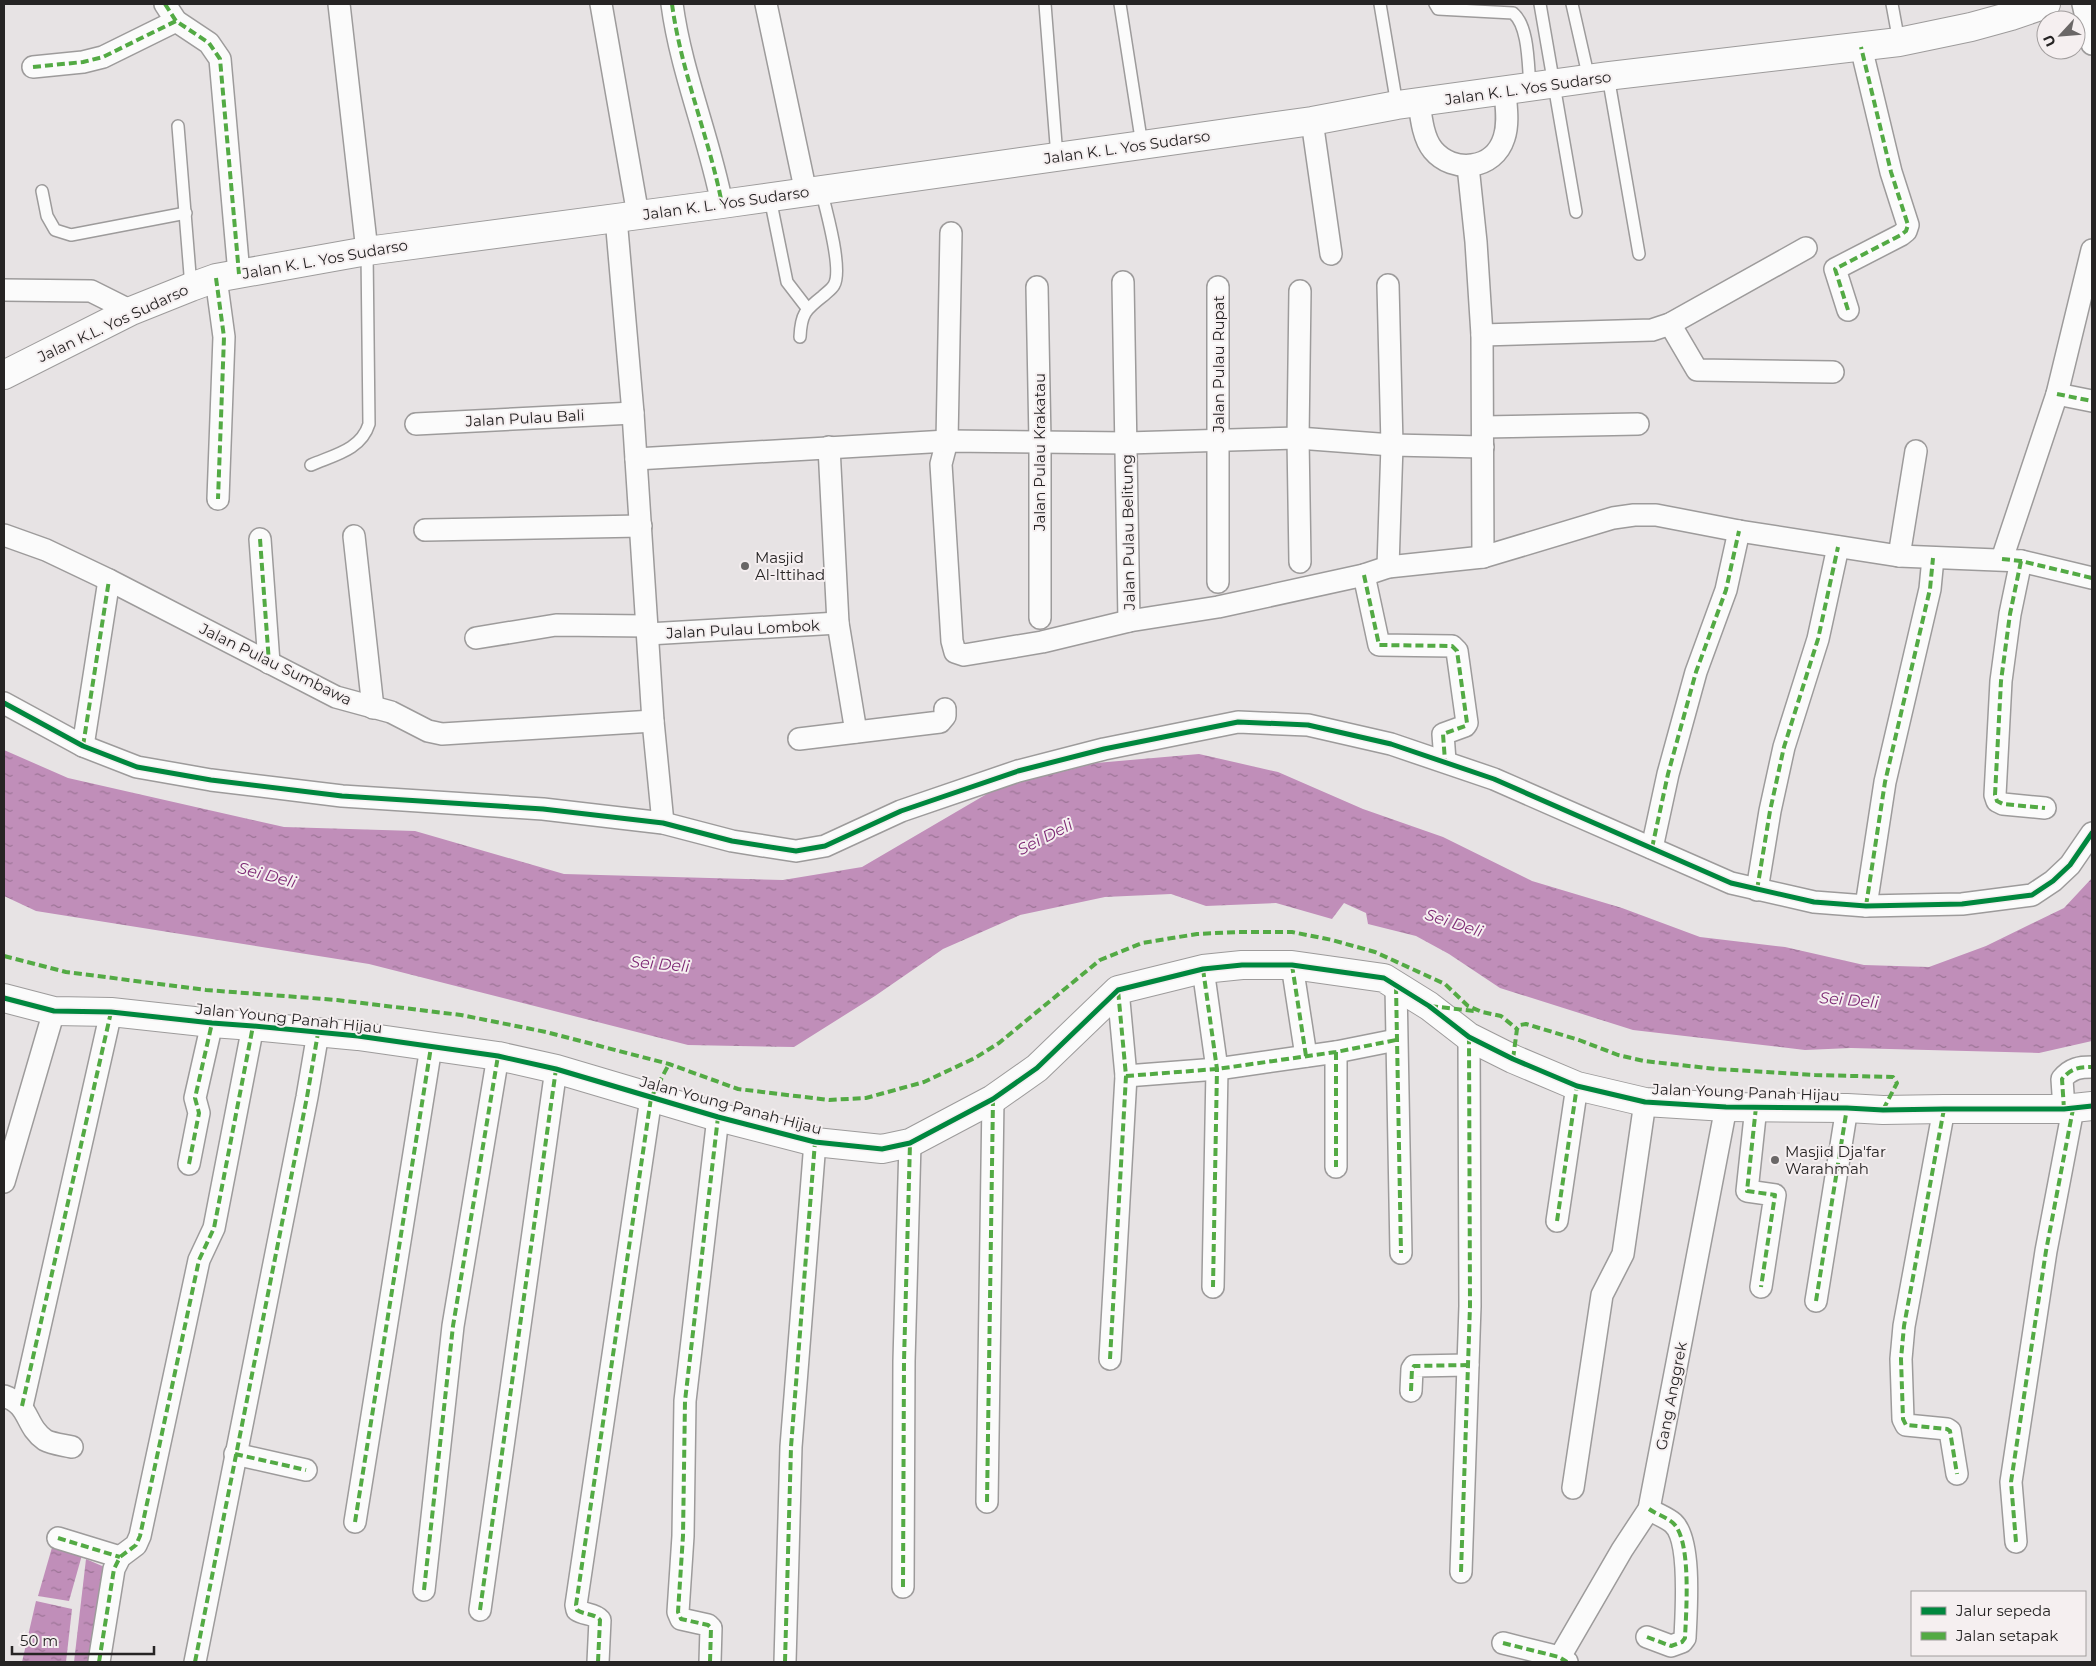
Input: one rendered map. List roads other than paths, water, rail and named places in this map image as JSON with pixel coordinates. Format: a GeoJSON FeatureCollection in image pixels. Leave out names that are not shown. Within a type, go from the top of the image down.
{"type":"FeatureCollection","features":[{"type":"Feature","properties":{"kind":"main road","name":"Jalan K. L. Yos Sudarso"},"geometry":{"type":"LineString","coordinates":[[213,280],[367,251],[770,198],[1142,146],[1312,121],[1408,104],[1599,78],[1899,42],[1971,27],[2046,4]]}},
{"type":"Feature","properties":{"kind":"main road","name":"Jalan K.L. Yos Sudarso"},"geometry":{"type":"LineString","coordinates":[[9,370],[131,311],[213,280]]}},
{"type":"Feature","properties":{"kind":"main road","name":"Jalan Young Panah Hijau"},"geometry":{"type":"LineString","coordinates":[[4,998],[54,1012],[112,1012],[212,1024],[358,1036],[498,1056],[556,1069],[718,1117],[815,1142],[882,1150],[910,1143],[993,1099],[1037,1068],[1118,990],[1203,969],[1242,965],[1292,965],[1384,978],[1429,1006],[1469,1038],[1577,1086],[1645,1102],[1726,1107],[1883,1110],[2076,1108]]}},
{"type":"Feature","properties":{"kind":"street"},"geometry":{"type":"LineString","coordinates":[[339,4],[367,251]]}},
{"type":"Feature","properties":{"kind":"street"},"geometry":{"type":"LineString","coordinates":[[601,4],[627,217],[633,413],[648,630],[652,722],[663,823]]}},
{"type":"Feature","properties":{"kind":"street"},"geometry":{"type":"LineString","coordinates":[[672,4],[682,55],[718,183],[722,204]]}},
{"type":"Feature","properties":{"kind":"street"},"geometry":{"type":"LineString","coordinates":[[766,4],[814,191]]}},
{"type":"Feature","properties":{"kind":"street"},"geometry":{"type":"LineString","coordinates":[[2083,4],[2092,44]]}},
{"type":"Feature","properties":{"kind":"street"},"geometry":{"type":"LineString","coordinates":[[34,67],[82,62],[103,57],[170,12],[209,42],[216,51],[222,67],[213,280],[224,337],[218,499]]}},
{"type":"Feature","properties":{"kind":"street"},"geometry":{"type":"LineString","coordinates":[[1848,310],[1835,270],[1901,235],[1906,231],[1908,224],[1891,172],[1862,47]]}},
{"type":"Feature","properties":{"kind":"street"},"geometry":{"type":"LineString","coordinates":[[1408,104],[1432,149],[1446,162],[1459,166],[1468,166],[1484,162],[1495,153],[1504,138],[1507,110],[1530,88]]}},
{"type":"Feature","properties":{"kind":"street"},"geometry":{"type":"LineString","coordinates":[[1312,121],[1331,254]]}},
{"type":"Feature","properties":{"kind":"street"},"geometry":{"type":"LineString","coordinates":[[1468,166],[1476,242],[1482,335],[1483,557]]}},
{"type":"Feature","properties":{"kind":"street"},"geometry":{"type":"LineString","coordinates":[[951,233],[947,441],[941,464],[952,641],[956,652],[964,655],[1218,606],[1364,575],[1388,567],[1483,557],[1613,518],[1634,515],[1656,514],[1739,531],[1899,556],[2012,560],[2092,578]]}},
{"type":"Feature","properties":{"kind":"street"},"geometry":{"type":"LineString","coordinates":[[1482,335],[1652,330],[1670,324],[1806,248]]}},
{"type":"Feature","properties":{"kind":"street"},"geometry":{"type":"LineString","coordinates":[[2045,808],[2003,804],[1997,801],[1995,795],[2001,681],[2010,614],[2012,560],[2091,261]]}},
{"type":"Feature","properties":{"kind":"street","name":"Jalan Pulau Belitung"},"geometry":{"type":"LineString","coordinates":[[1123,282],[1129,622]]}},
{"type":"Feature","properties":{"kind":"street"},"geometry":{"type":"LineString","coordinates":[[1388,285],[1392,445],[1388,567]]}},
{"type":"Feature","properties":{"kind":"street","name":"Jalan Pulau Krakatau"},"geometry":{"type":"LineString","coordinates":[[1037,286],[1040,441],[1040,618]]}},
{"type":"Feature","properties":{"kind":"street","name":"Jalan Pulau Rupat"},"geometry":{"type":"LineString","coordinates":[[1218,286],[1218,582]]}},
{"type":"Feature","properties":{"kind":"street"},"geometry":{"type":"LineString","coordinates":[[4,290],[91,291],[131,311]]}},
{"type":"Feature","properties":{"kind":"street"},"geometry":{"type":"LineString","coordinates":[[1300,291],[1298,438],[1300,562]]}},
{"type":"Feature","properties":{"kind":"street"},"geometry":{"type":"LineString","coordinates":[[1670,324],[1696,370],[1832,372]]}},
{"type":"Feature","properties":{"kind":"street"},"geometry":{"type":"LineString","coordinates":[[2057,394],[2092,402]]}},
{"type":"Feature","properties":{"kind":"street","name":"Jalan Pulau Bali"},"geometry":{"type":"LineString","coordinates":[[416,424],[633,413]]}},
{"type":"Feature","properties":{"kind":"street"},"geometry":{"type":"LineString","coordinates":[[636,459],[947,441],[1127,443],[1298,438],[1392,445],[1638,424]]}},
{"type":"Feature","properties":{"kind":"street"},"geometry":{"type":"LineString","coordinates":[[829,447],[838,623],[856,732]]}},
{"type":"Feature","properties":{"kind":"street"},"geometry":{"type":"LineString","coordinates":[[1899,556],[1916,451]]}},
{"type":"Feature","properties":{"kind":"street"},"geometry":{"type":"LineString","coordinates":[[425,530],[641,526]]}},
{"type":"Feature","properties":{"kind":"street"},"geometry":{"type":"LineString","coordinates":[[1652,848],[1670,764],[1696,672],[1726,590],[1739,531]]}},
{"type":"Feature","properties":{"kind":"street","name":"Jalan Pulau Sumbawa"},"geometry":{"type":"LineString","coordinates":[[4,535],[46,550],[109,580],[336,697],[391,712],[428,731],[442,734],[652,722]]}},
{"type":"Feature","properties":{"kind":"street"},"geometry":{"type":"LineString","coordinates":[[354,536],[373,708]]}},
{"type":"Feature","properties":{"kind":"street"},"geometry":{"type":"LineString","coordinates":[[260,539],[269,663]]}},
{"type":"Feature","properties":{"kind":"street"},"geometry":{"type":"LineString","coordinates":[[1757,890],[1770,811],[1784,747],[1818,639],[1838,547]]}},
{"type":"Feature","properties":{"kind":"street"},"geometry":{"type":"LineString","coordinates":[[1866,906],[1884,782],[1930,589],[1933,558]]}},
{"type":"Feature","properties":{"kind":"street"},"geometry":{"type":"LineString","coordinates":[[1364,575],[1379,645],[1452,646],[1457,651],[1467,723],[1465,726],[1443,734],[1445,762]]}},
{"type":"Feature","properties":{"kind":"street"},"geometry":{"type":"LineString","coordinates":[[83,746],[109,580]]}},
{"type":"Feature","properties":{"kind":"street","name":"Jalan Pulau Lombok"},"geometry":{"type":"LineString","coordinates":[[476,638],[556,625],[648,630],[838,623]]}},
{"type":"Feature","properties":{"kind":"street"},"geometry":{"type":"LineString","coordinates":[[4,703],[83,746],[137,767],[212,780],[342,796],[544,809],[663,823],[732,841],[796,851],[825,846],[901,812],[1018,771],[1104,749],[1238,722],[1308,725],[1391,744],[1494,779],[1731,883],[1814,902],[1866,906],[1962,904],[2032,894],[2053,881],[2070,865],[2092,833]]}},
{"type":"Feature","properties":{"kind":"street"},"geometry":{"type":"LineString","coordinates":[[799,739],[940,722],[945,716],[946,709]]}},
{"type":"Feature","properties":{"kind":"street"},"geometry":{"type":"LineString","coordinates":[[1292,965],[1306,1056]]}},
{"type":"Feature","properties":{"kind":"street"},"geometry":{"type":"LineString","coordinates":[[1203,969],[1217,1069],[1213,1287]]}},
{"type":"Feature","properties":{"kind":"street"},"geometry":{"type":"LineString","coordinates":[[1396,986],[1401,1253]]}},
{"type":"Feature","properties":{"kind":"street"},"geometry":{"type":"LineString","coordinates":[[1110,1359],[1126,1076],[1118,990]]}},
{"type":"Feature","properties":{"kind":"street"},"geometry":{"type":"LineString","coordinates":[[4,1182],[54,1012]]}},
{"type":"Feature","properties":{"kind":"street"},"geometry":{"type":"LineString","coordinates":[[22,1406],[112,1012]]}},
{"type":"Feature","properties":{"kind":"street"},"geometry":{"type":"LineString","coordinates":[[189,1164],[199,1113],[195,1098],[212,1024]]}},
{"type":"Feature","properties":{"kind":"street"},"geometry":{"type":"LineString","coordinates":[[99,1662],[114,1568],[120,1557],[136,1545],[140,1536],[199,1260],[214,1228],[253,1026]]}},
{"type":"Feature","properties":{"kind":"street"},"geometry":{"type":"LineString","coordinates":[[195,1662],[318,1033]]}},
{"type":"Feature","properties":{"kind":"street"},"geometry":{"type":"LineString","coordinates":[[1461,1572],[1470,1306],[1469,1038]]}},
{"type":"Feature","properties":{"kind":"street"},"geometry":{"type":"LineString","coordinates":[[1126,1076],[1217,1069],[1336,1052],[1396,1040]]}},
{"type":"Feature","properties":{"kind":"street"},"geometry":{"type":"LineString","coordinates":[[355,1522],[431,1047]]}},
{"type":"Feature","properties":{"kind":"street"},"geometry":{"type":"LineString","coordinates":[[1336,1052],[1336,1168]]}},
{"type":"Feature","properties":{"kind":"street"},"geometry":{"type":"LineString","coordinates":[[424,1590],[453,1326],[498,1056]]}},
{"type":"Feature","properties":{"kind":"street"},"geometry":{"type":"LineString","coordinates":[[2016,1542],[2011,1482],[2046,1251],[2076,1108],[2062,1078],[2077,1068],[2092,1067]]}},
{"type":"Feature","properties":{"kind":"street"},"geometry":{"type":"LineString","coordinates":[[480,1610],[556,1069]]}},
{"type":"Feature","properties":{"kind":"street"},"geometry":{"type":"LineString","coordinates":[[1557,1221],[1577,1086]]}},
{"type":"Feature","properties":{"kind":"street"},"geometry":{"type":"LineString","coordinates":[[598,1662],[600,1620],[597,1616],[581,1613],[577,1610],[576,1605],[651,1098]]}},
{"type":"Feature","properties":{"kind":"street"},"geometry":{"type":"LineString","coordinates":[[986,1502],[993,1099]]}},
{"type":"Feature","properties":{"kind":"street"},"geometry":{"type":"LineString","coordinates":[[1573,1488],[1602,1295],[1623,1254],[1645,1102]]}},
{"type":"Feature","properties":{"kind":"street","name":"Gang Anggrek"},"geometry":{"type":"LineString","coordinates":[[1561,1660],[1622,1550],[1648,1510],[1726,1107]]}},
{"type":"Feature","properties":{"kind":"street"},"geometry":{"type":"LineString","coordinates":[[1756,1107],[1747,1191],[1775,1195],[1761,1287]]}},
{"type":"Feature","properties":{"kind":"street"},"geometry":{"type":"LineString","coordinates":[[1816,1301],[1847,1108]]}},
{"type":"Feature","properties":{"kind":"street"},"geometry":{"type":"LineString","coordinates":[[1944,1108],[1904,1326],[1901,1359],[1903,1420],[1906,1425],[1948,1429],[1950,1431],[1957,1474]]}},
{"type":"Feature","properties":{"kind":"street"},"geometry":{"type":"LineString","coordinates":[[710,1662],[711,1628],[708,1625],[681,1619],[678,1612],[683,1536],[685,1401],[718,1117]]}},
{"type":"Feature","properties":{"kind":"street"},"geometry":{"type":"LineString","coordinates":[[786,1662],[791,1446],[815,1142]]}},
{"type":"Feature","properties":{"kind":"street"},"geometry":{"type":"LineString","coordinates":[[904,1588],[904,1361],[910,1143]]}},
{"type":"Feature","properties":{"kind":"street"},"geometry":{"type":"LineString","coordinates":[[1411,1391],[1412,1369],[1414,1366],[1468,1364]]}},
{"type":"Feature","properties":{"kind":"street"},"geometry":{"type":"LineString","coordinates":[[4,1396],[14,1399],[22,1406],[34,1430],[47,1441],[72,1447]]}},
{"type":"Feature","properties":{"kind":"street"},"geometry":{"type":"LineString","coordinates":[[235,1454],[306,1470]]}},
{"type":"Feature","properties":{"kind":"street"},"geometry":{"type":"LineString","coordinates":[[1647,1637],[1671,1646],[1682,1642],[1684,1638],[1688,1580],[1680,1534],[1673,1523],[1648,1510]]}},
{"type":"Feature","properties":{"kind":"street"},"geometry":{"type":"LineString","coordinates":[[58,1538],[120,1557]]}},
{"type":"Feature","properties":{"kind":"street"},"geometry":{"type":"LineString","coordinates":[[1503,1643],[1561,1660]]}},
{"type":"Feature","properties":{"kind":"lane"},"geometry":{"type":"LineString","coordinates":[[1045,4],[1057,157]]}},
{"type":"Feature","properties":{"kind":"lane"},"geometry":{"type":"LineString","coordinates":[[1120,4],[1142,146]]}},
{"type":"Feature","properties":{"kind":"lane"},"geometry":{"type":"LineString","coordinates":[[1380,4],[1408,104]]}},
{"type":"Feature","properties":{"kind":"lane"},"geometry":{"type":"LineString","coordinates":[[1435,4],[1438,9],[1513,13],[1520,19],[1527,53],[1530,88],[1576,212]]}},
{"type":"Feature","properties":{"kind":"lane"},"geometry":{"type":"LineString","coordinates":[[1530,88],[1540,4]]}},
{"type":"Feature","properties":{"kind":"lane"},"geometry":{"type":"LineString","coordinates":[[1572,4],[1599,78],[1640,254]]}},
{"type":"Feature","properties":{"kind":"lane"},"geometry":{"type":"LineString","coordinates":[[1892,4],[1899,42]]}},
{"type":"Feature","properties":{"kind":"lane"},"geometry":{"type":"LineString","coordinates":[[178,126],[186,213],[213,280]]}},
{"type":"Feature","properties":{"kind":"lane"},"geometry":{"type":"LineString","coordinates":[[42,191],[47,216],[55,230],[71,235],[186,213]]}},
{"type":"Feature","properties":{"kind":"lane"},"geometry":{"type":"LineString","coordinates":[[800,337],[801,322],[807,308],[834,285],[837,276],[834,246],[814,191]]}},
{"type":"Feature","properties":{"kind":"lane"},"geometry":{"type":"LineString","coordinates":[[770,198],[787,282],[807,308]]}},
{"type":"Feature","properties":{"kind":"lane"},"geometry":{"type":"LineString","coordinates":[[311,465],[351,448],[366,433],[369,424],[367,251]]}},
{"type":"Feature","properties":{"kind":"water","name":"Sei Deli"},"geometry":{"type":"Polygon","coordinates":[[[4,750],[68,778],[284,827],[415,831],[564,874],[783,880],[862,867],[997,788],[1096,763],[1199,754],[1278,772],[1363,809],[1443,837],[1532,881],[1622,908],[1700,937],[1785,947],[1864,965],[1929,967],[1986,946],[2064,908],[2092,878],[2092,1041],[2039,1053],[1851,1048],[1805,1050],[1633,1030],[1500,988],[1449,954],[1416,936],[1368,924],[1366,913],[1344,903],[1332,919],[1276,903],[1206,906],[1171,894],[1105,897],[1020,915],[943,949],[875,996],[794,1047],[688,1045],[369,964],[36,911],[4,896],[4,750]]]}},
{"type":"Feature","properties":{"kind":"water"},"geometry":{"type":"Polygon","coordinates":[[[53,1544],[82,1555],[69,1601],[38,1596],[53,1544]]]}},
{"type":"Feature","properties":{"kind":"water"},"geometry":{"type":"Polygon","coordinates":[[[86,1559],[109,1569],[94,1662],[74,1662],[86,1559]]]}},
{"type":"Feature","properties":{"kind":"water"},"geometry":{"type":"Polygon","coordinates":[[[36,1601],[72,1609],[66,1662],[22,1662],[36,1601]]]}},
{"type":"Feature","properties":{"kind":"place","name":"Masjid Al-Ittihad"},"geometry":{"type":"Point","coordinates":[745,566]}},
{"type":"Feature","properties":{"kind":"place","name":"Masjid Dja'far Warahmah"},"geometry":{"type":"Point","coordinates":[1775,1160]}}]}
